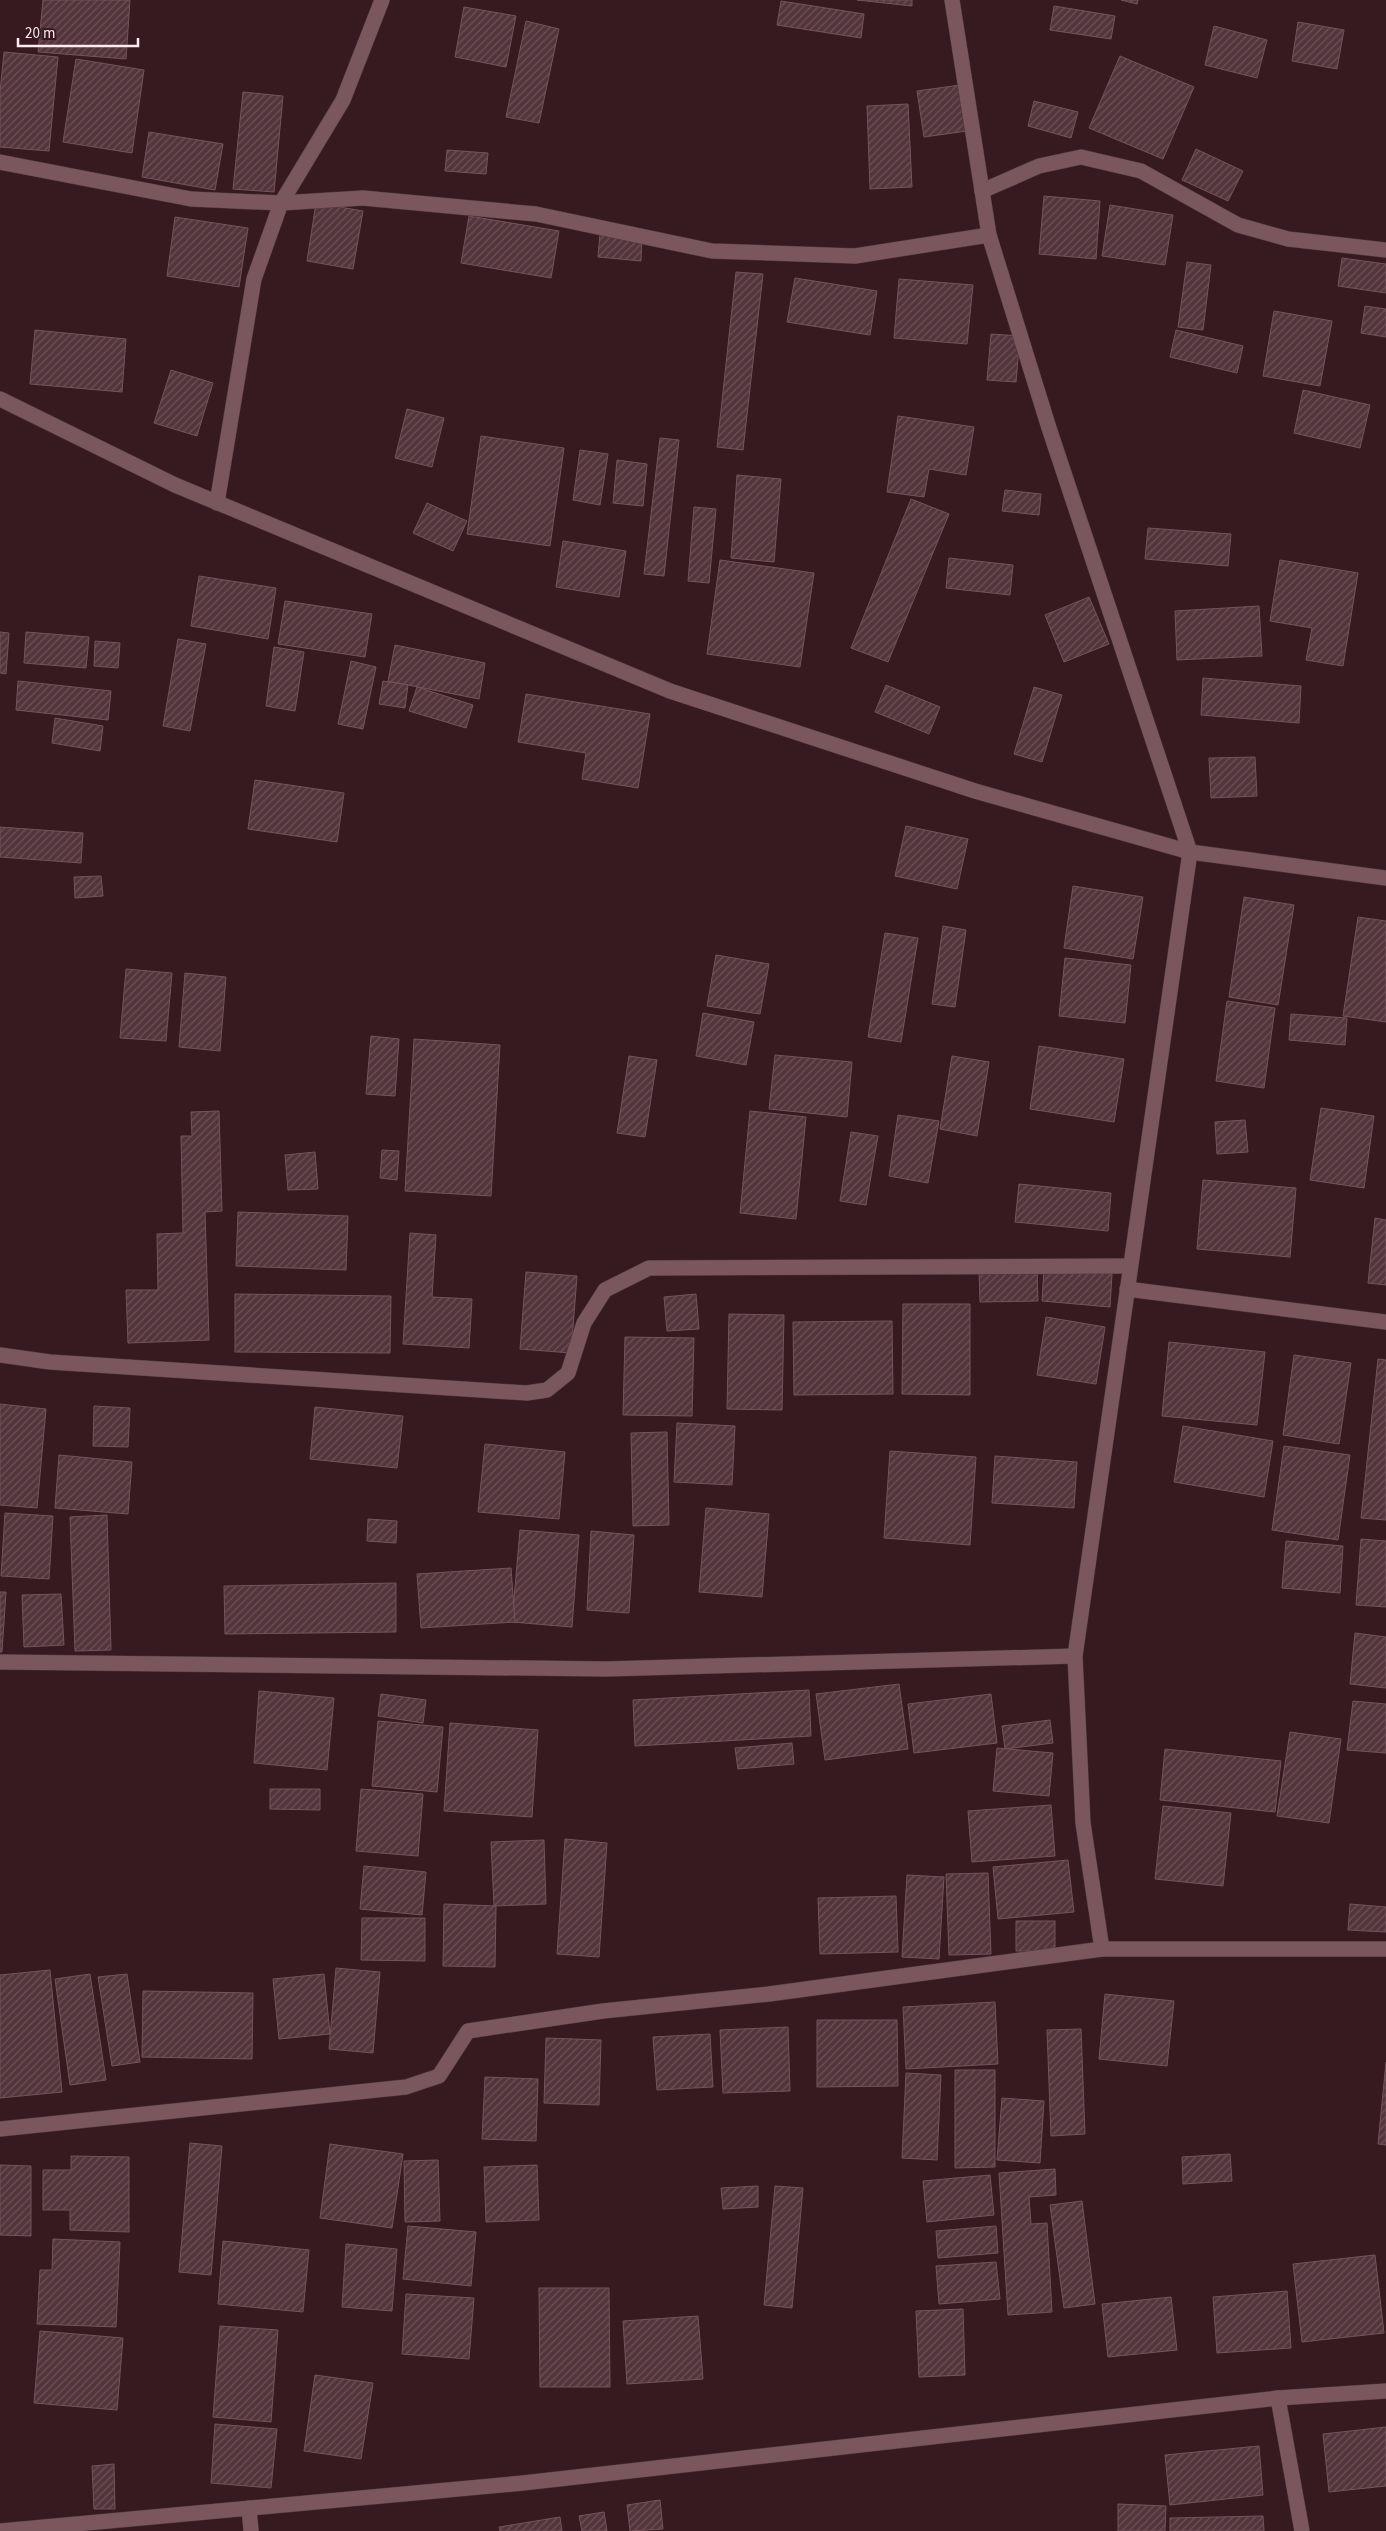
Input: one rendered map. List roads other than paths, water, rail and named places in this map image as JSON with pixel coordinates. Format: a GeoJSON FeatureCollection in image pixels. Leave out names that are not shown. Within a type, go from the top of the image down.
{"type":"FeatureCollection","features":[{"type":"Feature","properties":{"kind":"street"},"geometry":{"type":"LineString","coordinates":[[217,502],[254,279],[281,203],[343,100],[382,0]]}},
{"type":"Feature","properties":{"kind":"street"},"geometry":{"type":"LineString","coordinates":[[952,0],[989,235],[1049,428],[1190,852],[1075,1656],[1082,1823],[1102,1949]]}},
{"type":"Feature","properties":{"kind":"street"},"geometry":{"type":"LineString","coordinates":[[982,191],[1039,166],[1081,157],[1141,171],[1238,225],[1288,239],[1386,250]]}},
{"type":"Feature","properties":{"kind":"street"},"geometry":{"type":"LineString","coordinates":[[0,162],[190,199],[281,203],[363,198],[536,214],[721,251],[856,256],[989,235]]}},
{"type":"Feature","properties":{"kind":"street"},"geometry":{"type":"LineString","coordinates":[[0,399],[175,485],[670,691],[975,791],[1190,852],[1386,878]]}},
{"type":"Feature","properties":{"kind":"street"},"geometry":{"type":"LineString","coordinates":[[0,1355],[50,1362],[526,1394],[547,1390],[568,1373],[584,1323],[605,1290],[649,1268],[1130,1266]]}},
{"type":"Feature","properties":{"kind":"street"},"geometry":{"type":"LineString","coordinates":[[1127,1289],[1386,1322]]}},
{"type":"Feature","properties":{"kind":"street"},"geometry":{"type":"LineString","coordinates":[[0,1662],[606,1669],[1075,1656]]}},
{"type":"Feature","properties":{"kind":"street"},"geometry":{"type":"LineString","coordinates":[[0,2129],[406,2087],[440,2076],[468,2031],[603,2011],[769,1994],[1102,1949],[1386,1949]]}},
{"type":"Feature","properties":{"kind":"street"},"geometry":{"type":"LineString","coordinates":[[0,2531],[523,2483],[1278,2398],[1386,2391]]}},
{"type":"Feature","properties":{"kind":"street"},"geometry":{"type":"LineString","coordinates":[[1278,2398],[1302,2531]]}},
{"type":"Feature","properties":{"kind":"street"},"geometry":{"type":"LineString","coordinates":[[249,2508],[251,2531]]}}]}
